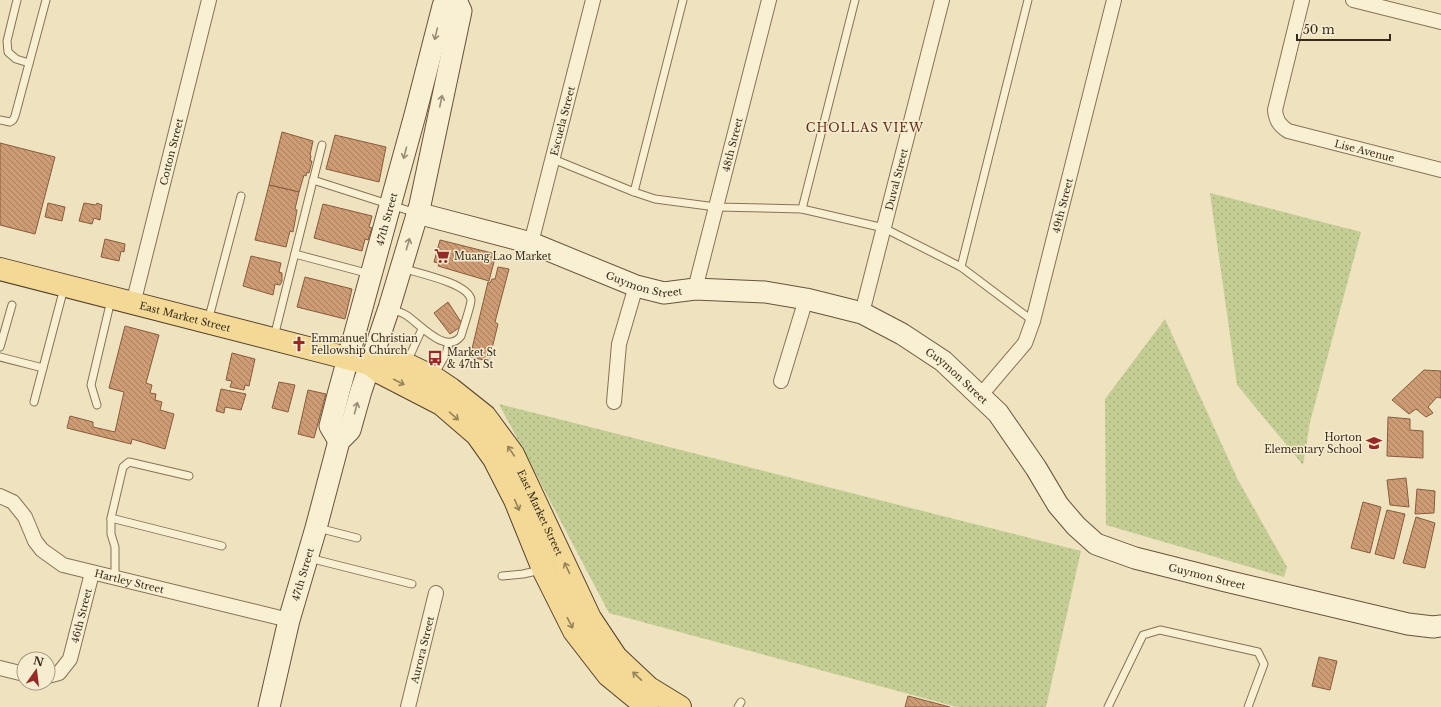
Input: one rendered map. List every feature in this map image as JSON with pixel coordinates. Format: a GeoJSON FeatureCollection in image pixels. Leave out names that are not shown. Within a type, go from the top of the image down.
{"type":"FeatureCollection","features":[{"type":"Feature","properties":{"kind":"main road","name":"47th Street"},"geometry":{"type":"LineString","coordinates":[[338,441],[330,426],[391,205],[442,6],[451,0]]}},
{"type":"Feature","properties":{"kind":"main road","name":"47th Street"},"geometry":{"type":"LineString","coordinates":[[269,707],[289,620],[316,528],[338,441],[350,430],[420,205],[461,10],[456,0]]}},
{"type":"Feature","properties":{"kind":"main road","name":"Guymon Street"},"geometry":{"type":"LineString","coordinates":[[417,213],[531,243],[636,286],[664,293],[695,289],[765,292],[806,299],[862,313],[902,334],[943,361],[998,413],[1036,468],[1058,505],[1076,526],[1096,544],[1135,558],[1226,581],[1408,624],[1433,627],[1441,626]]}},
{"type":"Feature","properties":{"kind":"main road","name":"East Market Street"},"geometry":{"type":"LineString","coordinates":[[0,269],[370,364],[381,373],[441,404],[477,435],[494,459],[515,500],[543,569],[574,631],[608,675],[640,705]]}},
{"type":"Feature","properties":{"kind":"main road","name":"East Market Street"},"geometry":{"type":"LineString","coordinates":[[370,364],[386,359],[406,364],[433,377],[452,389],[485,416],[514,454],[590,618],[616,657],[649,688],[680,707]]}},
{"type":"Feature","properties":{"kind":"main road"},"geometry":{"type":"LineString","coordinates":[[640,705],[646,699],[661,707]]}},
{"type":"Feature","properties":{"kind":"street","name":"Cotton Street"},"geometry":{"type":"LineString","coordinates":[[133,304],[209,0]]}},
{"type":"Feature","properties":{"kind":"street","name":"Escuela Street"},"geometry":{"type":"LineString","coordinates":[[531,243],[593,0]]}},
{"type":"Feature","properties":{"kind":"street","name":"48th Street"},"geometry":{"type":"LineString","coordinates":[[695,289],[769,0]]}},
{"type":"Feature","properties":{"kind":"street","name":"Duval Street"},"geometry":{"type":"LineString","coordinates":[[862,313],[942,0]]}},
{"type":"Feature","properties":{"kind":"street","name":"49th Street"},"geometry":{"type":"LineString","coordinates":[[980,396],[1025,343],[1033,320],[1114,0]]}},
{"type":"Feature","properties":{"kind":"street","name":"Lise Avenue"},"geometry":{"type":"LineString","coordinates":[[1302,0],[1275,110],[1276,118],[1280,126],[1288,131],[1441,170]]}},
{"type":"Feature","properties":{"kind":"street"},"geometry":{"type":"LineString","coordinates":[[1353,0],[1441,22]]}},
{"type":"Feature","properties":{"kind":"street"},"geometry":{"type":"LineString","coordinates":[[614,402],[619,344],[636,286]]}},
{"type":"Feature","properties":{"kind":"street"},"geometry":{"type":"LineString","coordinates":[[781,381],[806,299]]}},
{"type":"Feature","properties":{"kind":"street","name":"Hartley Street"},"geometry":{"type":"LineString","coordinates":[[0,496],[13,502],[25,516],[35,541],[42,550],[63,565],[115,579],[289,620]]}},
{"type":"Feature","properties":{"kind":"street","name":"46th Street"},"geometry":{"type":"LineString","coordinates":[[56,674],[60,673],[70,659],[92,573]]}},
{"type":"Feature","properties":{"kind":"street","name":"Aurora Street"},"geometry":{"type":"LineString","coordinates":[[408,707],[436,593]]}},
{"type":"Feature","properties":{"kind":"street"},"geometry":{"type":"LineString","coordinates":[[0,668],[16,672]]}},
{"type":"Feature","properties":{"kind":"lane"},"geometry":{"type":"LineString","coordinates":[[18,0],[7,41],[8,52],[16,59],[29,64]]}},
{"type":"Feature","properties":{"kind":"lane"},"geometry":{"type":"LineString","coordinates":[[0,120],[10,122],[13,120],[46,0]]}},
{"type":"Feature","properties":{"kind":"lane"},"geometry":{"type":"LineString","coordinates":[[634,192],[683,0]]}},
{"type":"Feature","properties":{"kind":"lane"},"geometry":{"type":"LineString","coordinates":[[802,209],[855,0]]}},
{"type":"Feature","properties":{"kind":"lane"},"geometry":{"type":"LineString","coordinates":[[961,267],[1028,0]]}},
{"type":"Feature","properties":{"kind":"lane"},"geometry":{"type":"LineString","coordinates":[[273,339],[322,145]]}},
{"type":"Feature","properties":{"kind":"lane"},"geometry":{"type":"LineString","coordinates":[[552,159],[655,199],[716,207],[802,209],[884,228],[961,267],[1033,320]]}},
{"type":"Feature","properties":{"kind":"lane"},"geometry":{"type":"LineString","coordinates":[[313,180],[417,213]]}},
{"type":"Feature","properties":{"kind":"lane"},"geometry":{"type":"LineString","coordinates":[[208,323],[241,196]]}},
{"type":"Feature","properties":{"kind":"lane"},"geometry":{"type":"LineString","coordinates":[[295,254],[371,274]]}},
{"type":"Feature","properties":{"kind":"lane"},"geometry":{"type":"LineString","coordinates":[[389,308],[406,315],[422,330],[435,338],[449,343],[457,340],[461,336],[471,300],[468,293],[455,285],[401,268]]}},
{"type":"Feature","properties":{"kind":"lane"},"geometry":{"type":"LineString","coordinates":[[34,402],[64,286]]}},
{"type":"Feature","properties":{"kind":"lane"},"geometry":{"type":"LineString","coordinates":[[97,405],[91,385],[112,298]]}},
{"type":"Feature","properties":{"kind":"lane"},"geometry":{"type":"LineString","coordinates":[[0,348],[12,305]]}},
{"type":"Feature","properties":{"kind":"lane"},"geometry":{"type":"LineString","coordinates":[[406,364],[422,330]]}},
{"type":"Feature","properties":{"kind":"lane"},"geometry":{"type":"LineString","coordinates":[[433,377],[446,354],[449,343]]}},
{"type":"Feature","properties":{"kind":"lane"},"geometry":{"type":"LineString","coordinates":[[0,357],[43,368]]}},
{"type":"Feature","properties":{"kind":"lane"},"geometry":{"type":"LineString","coordinates":[[115,579],[115,547],[111,534],[111,518],[123,467],[129,462],[189,476]]}},
{"type":"Feature","properties":{"kind":"lane"},"geometry":{"type":"LineString","coordinates":[[111,518],[222,546]]}},
{"type":"Feature","properties":{"kind":"lane"},"geometry":{"type":"LineString","coordinates":[[316,528],[357,538]]}},
{"type":"Feature","properties":{"kind":"lane"},"geometry":{"type":"LineString","coordinates":[[307,557],[412,584]]}},
{"type":"Feature","properties":{"kind":"lane"},"geometry":{"type":"LineString","coordinates":[[502,576],[523,574],[543,569]]}},
{"type":"Feature","properties":{"kind":"lane"},"geometry":{"type":"LineString","coordinates":[[1108,707],[1143,635],[1160,630],[1258,652],[1264,664],[1248,707]]}},
{"type":"Feature","properties":{"kind":"green space"},"geometry":{"type":"Polygon","coordinates":[[[1210,193],[1361,232],[1310,422],[1303,465],[1237,385],[1210,193]]]}},
{"type":"Feature","properties":{"kind":"green space"},"geometry":{"type":"Polygon","coordinates":[[[1165,319],[1237,478],[1287,567],[1284,577],[1106,525],[1105,399],[1165,319]]]}},
{"type":"Feature","properties":{"kind":"green space"},"geometry":{"type":"Polygon","coordinates":[[[499,404],[1081,551],[1046,707],[957,707],[609,613],[499,404]]]}},
{"type":"Feature","properties":{"kind":"building"},"geometry":{"type":"Polygon","coordinates":[[[282,132],[313,141],[310,155],[310,161],[312,161],[309,173],[307,172],[306,176],[304,175],[299,192],[269,185],[282,132]]]}},
{"type":"Feature","properties":{"kind":"building"},"geometry":{"type":"Polygon","coordinates":[[[335,135],[386,147],[379,182],[326,169],[335,135]]]}},
{"type":"Feature","properties":{"kind":"building"},"geometry":{"type":"Polygon","coordinates":[[[0,143],[55,157],[35,234],[0,225],[0,143]]]}},
{"type":"Feature","properties":{"kind":"building"},"geometry":{"type":"Polygon","coordinates":[[[269,185],[299,192],[295,209],[297,210],[293,232],[290,231],[286,247],[255,240],[269,185]]]}},
{"type":"Feature","properties":{"kind":"building"},"geometry":{"type":"Polygon","coordinates":[[[48,203],[65,207],[62,221],[45,217],[48,203]]]}},
{"type":"Feature","properties":{"kind":"building"},"geometry":{"type":"Polygon","coordinates":[[[84,203],[96,205],[97,203],[102,205],[100,220],[94,218],[92,224],[79,221],[84,203]]]}},
{"type":"Feature","properties":{"kind":"building"},"geometry":{"type":"Polygon","coordinates":[[[323,204],[372,216],[369,227],[372,228],[368,240],[365,239],[362,251],[314,238],[323,204]]]}},
{"type":"Feature","properties":{"kind":"building"},"geometry":{"type":"Polygon","coordinates":[[[105,239],[125,244],[124,252],[121,251],[119,261],[101,257],[105,239]]]}},
{"type":"Feature","properties":{"kind":"building"},"geometry":{"type":"Polygon","coordinates":[[[440,240],[496,254],[489,281],[438,266],[439,263],[434,262],[440,240]]]}},
{"type":"Feature","properties":{"kind":"building"},"geometry":{"type":"Polygon","coordinates":[[[251,256],[281,263],[279,272],[282,273],[282,281],[280,285],[275,284],[273,295],[243,286],[251,256]]]}},
{"type":"Feature","properties":{"kind":"building"},"geometry":{"type":"Polygon","coordinates":[[[498,267],[509,269],[495,322],[498,324],[489,361],[470,357],[488,282],[490,283],[492,279],[495,279],[498,267]]]}},
{"type":"Feature","properties":{"kind":"building"},"geometry":{"type":"Polygon","coordinates":[[[305,277],[352,289],[345,319],[297,307],[305,277]]]}},
{"type":"Feature","properties":{"kind":"building"},"geometry":{"type":"Polygon","coordinates":[[[448,302],[463,325],[450,334],[434,313],[448,302]]]}},
{"type":"Feature","properties":{"kind":"building"},"geometry":{"type":"Polygon","coordinates":[[[125,326],[159,335],[146,383],[152,385],[150,393],[156,394],[155,400],[162,402],[160,410],[174,414],[165,449],[132,439],[131,444],[67,428],[70,416],[93,422],[93,427],[115,432],[124,392],[109,388],[125,326]]]}},
{"type":"Feature","properties":{"kind":"building"},"geometry":{"type":"Polygon","coordinates":[[[232,353],[255,359],[249,386],[245,385],[244,390],[230,387],[232,381],[226,380],[232,353]]]}},
{"type":"Feature","properties":{"kind":"building"},"geometry":{"type":"Polygon","coordinates":[[[1424,370],[1441,371],[1441,398],[1437,397],[1428,407],[1433,413],[1426,417],[1416,409],[1409,414],[1392,400],[1424,370]]]}},
{"type":"Feature","properties":{"kind":"building"},"geometry":{"type":"Polygon","coordinates":[[[279,382],[295,385],[288,412],[272,408],[279,382]]]}},
{"type":"Feature","properties":{"kind":"building"},"geometry":{"type":"Polygon","coordinates":[[[221,389],[246,394],[241,410],[225,407],[224,413],[216,411],[221,389]]]}},
{"type":"Feature","properties":{"kind":"building"},"geometry":{"type":"Polygon","coordinates":[[[308,390],[326,394],[314,438],[298,434],[308,390]]]}},
{"type":"Feature","properties":{"kind":"building"},"geometry":{"type":"Polygon","coordinates":[[[1388,417],[1410,419],[1410,430],[1423,431],[1423,458],[1387,456],[1388,417]]]}},
{"type":"Feature","properties":{"kind":"building"},"geometry":{"type":"Polygon","coordinates":[[[1406,478],[1409,507],[1390,505],[1387,480],[1406,478]]]}},
{"type":"Feature","properties":{"kind":"building"},"geometry":{"type":"Polygon","coordinates":[[[1417,489],[1435,491],[1434,513],[1415,514],[1417,489]]]}},
{"type":"Feature","properties":{"kind":"building"},"geometry":{"type":"Polygon","coordinates":[[[1363,502],[1381,507],[1370,553],[1351,548],[1363,502]]]}},
{"type":"Feature","properties":{"kind":"building"},"geometry":{"type":"Polygon","coordinates":[[[1387,510],[1405,514],[1394,559],[1375,554],[1387,510]]]}},
{"type":"Feature","properties":{"kind":"building"},"geometry":{"type":"Polygon","coordinates":[[[1416,517],[1435,523],[1425,568],[1403,563],[1416,517]]]}},
{"type":"Feature","properties":{"kind":"building"},"geometry":{"type":"Polygon","coordinates":[[[1319,657],[1337,661],[1330,690],[1312,686],[1319,657]]]}},
{"type":"Feature","properties":{"kind":"building"},"geometry":{"type":"Polygon","coordinates":[[[908,696],[950,707],[905,707],[908,696]]]}},
{"type":"Feature","properties":{"kind":"place","name":"Muang Lao Market"},"geometry":{"type":"Point","coordinates":[442,256]}},
{"type":"Feature","properties":{"kind":"place","name":"Emmanuel Christian Fellowship Church"},"geometry":{"type":"Point","coordinates":[299,344]}},
{"type":"Feature","properties":{"kind":"place","name":"Market St & 47th St"},"geometry":{"type":"Point","coordinates":[435,358]}},
{"type":"Feature","properties":{"kind":"place","name":"Horton Elementary School"},"geometry":{"type":"Point","coordinates":[1374,443]}},
{"type":"Feature","properties":{"kind":"district","name":"CHOLLAS VIEW"},"geometry":{"type":"Point","coordinates":[865,128]}}]}
